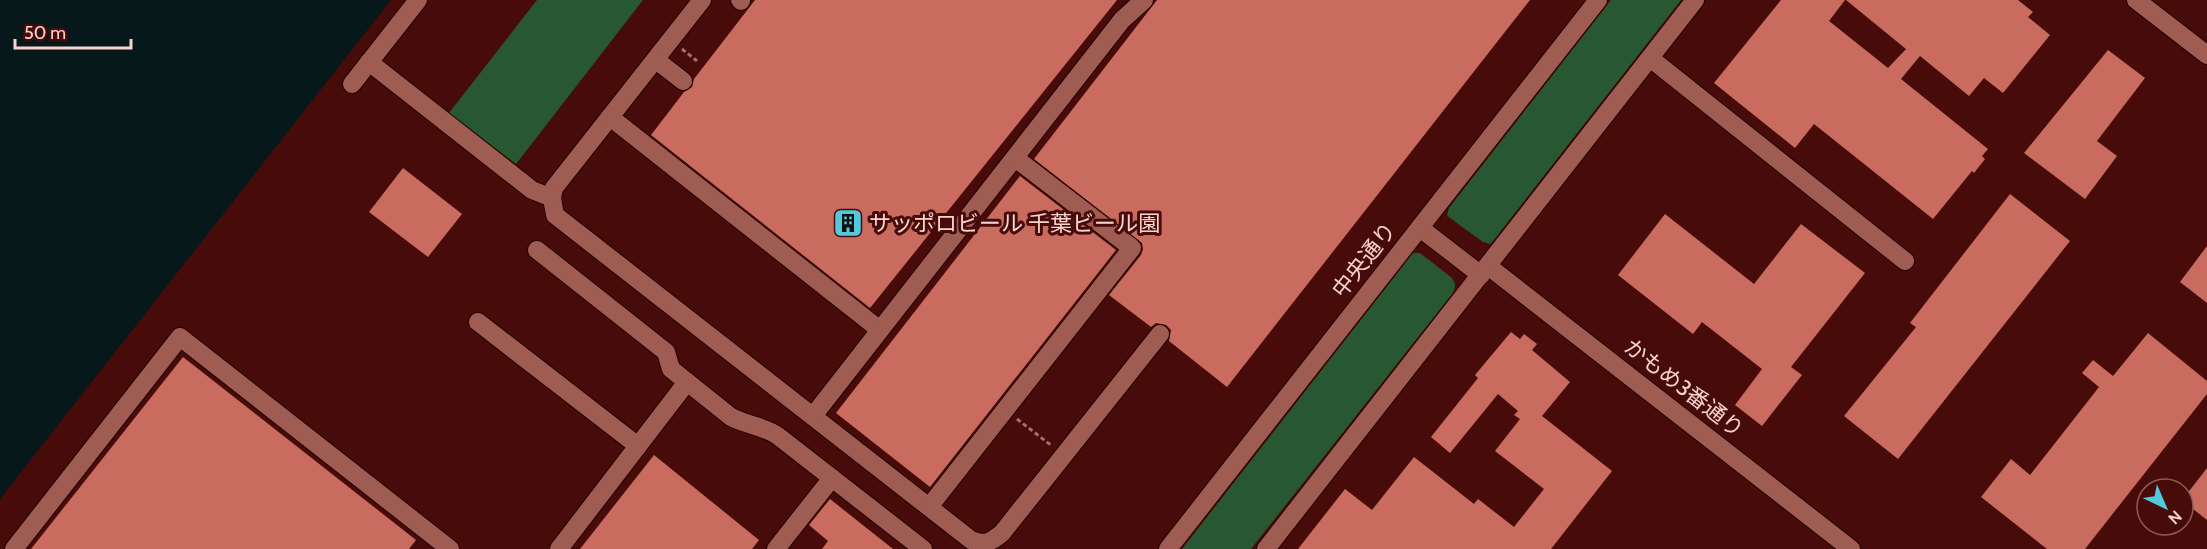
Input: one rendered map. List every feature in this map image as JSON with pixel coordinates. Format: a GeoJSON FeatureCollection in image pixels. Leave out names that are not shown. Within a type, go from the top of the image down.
{"type":"FeatureCollection","features":[{"type":"Feature","properties":{"kind":"street"},"geometry":{"type":"LineString","coordinates":[[352,84],[418,0]]}},
{"type":"Feature","properties":{"kind":"street"},"geometry":{"type":"LineString","coordinates":[[702,0],[554,188],[552,198],[555,215],[971,540],[980,543],[991,542],[1002,532],[1160,334]]}},
{"type":"Feature","properties":{"kind":"street"},"geometry":{"type":"LineString","coordinates":[[813,416],[1122,20],[1144,0]]}},
{"type":"Feature","properties":{"kind":"street","name":"中央通り"},"geometry":{"type":"LineString","coordinates":[[1168,549],[1598,0]]}},
{"type":"Feature","properties":{"kind":"street"},"geometry":{"type":"LineString","coordinates":[[1266,549],[1695,0]]}},
{"type":"Feature","properties":{"kind":"street"},"geometry":{"type":"LineString","coordinates":[[2136,0],[2207,56]]}},
{"type":"Feature","properties":{"kind":"street"},"geometry":{"type":"LineString","coordinates":[[1650,58],[1905,261]]}},
{"type":"Feature","properties":{"kind":"street"},"geometry":{"type":"LineString","coordinates":[[656,60],[683,81]]}},
{"type":"Feature","properties":{"kind":"street"},"geometry":{"type":"LineString","coordinates":[[369,62],[532,190],[552,198]]}},
{"type":"Feature","properties":{"kind":"street"},"geometry":{"type":"LineString","coordinates":[[610,117],[880,330]]}},
{"type":"Feature","properties":{"kind":"street"},"geometry":{"type":"LineString","coordinates":[[929,507],[1132,248],[1015,158]]}},
{"type":"Feature","properties":{"kind":"street","name":"かもめ3番通り"},"geometry":{"type":"LineString","coordinates":[[1420,228],[1484,270],[1851,549]]}},
{"type":"Feature","properties":{"kind":"street"},"geometry":{"type":"LineString","coordinates":[[537,250],[666,352],[671,369],[731,417],[739,422],[778,435],[923,549]]}},
{"type":"Feature","properties":{"kind":"street"},"geometry":{"type":"LineString","coordinates":[[478,322],[638,446]]}},
{"type":"Feature","properties":{"kind":"street"},"geometry":{"type":"LineString","coordinates":[[14,549],[180,337],[443,547]]}},
{"type":"Feature","properties":{"kind":"street"},"geometry":{"type":"LineString","coordinates":[[559,549],[687,382]]}},
{"type":"Feature","properties":{"kind":"street"},"geometry":{"type":"LineString","coordinates":[[776,549],[832,478]]}},
{"type":"Feature","properties":{"kind":"path"},"geometry":{"type":"LineString","coordinates":[[687,40],[681,48],[697,61]]}},
{"type":"Feature","properties":{"kind":"path"},"geometry":{"type":"LineString","coordinates":[[1006,410],[1053,448]]}},
{"type":"Feature","properties":{"kind":"green space"},"geometry":{"type":"Polygon","coordinates":[[[537,0],[643,0],[516,164],[449,113],[537,0]]]}},
{"type":"Feature","properties":{"kind":"green space"},"geometry":{"type":"Polygon","coordinates":[[[1611,0],[1681,0],[1493,241],[1490,244],[1483,242],[1447,215],[1449,208],[1611,0]]]}},
{"type":"Feature","properties":{"kind":"green space"},"geometry":{"type":"Polygon","coordinates":[[[1413,253],[1420,253],[1452,278],[1455,286],[1452,294],[1251,549],[1182,549],[1413,253]]]}},
{"type":"Feature","properties":{"kind":"shaded area"},"geometry":{"type":"Polygon","coordinates":[[[0,0],[391,0],[0,499],[0,0]]]}},
{"type":"Feature","properties":{"kind":"building","name":"サッポロビール 千葉ビール園"},"geometry":{"type":"Polygon","coordinates":[[[755,0],[1117,0],[870,308],[651,135],[684,92],[692,87],[694,79],[755,0]]]}},
{"type":"Feature","properties":{"kind":"building"},"geometry":{"type":"Polygon","coordinates":[[[1157,0],[1530,0],[1227,387],[1169,341],[1171,330],[1166,325],[1156,323],[1151,327],[1109,295],[1141,255],[1142,243],[1034,159],[1157,0]]]}},
{"type":"Feature","properties":{"kind":"building"},"geometry":{"type":"Polygon","coordinates":[[[1781,0],[1845,0],[1829,21],[1888,68],[1906,49],[1846,0],[2018,0],[2033,12],[2028,17],[2050,35],[2003,93],[1984,78],[1969,96],[1920,56],[1901,79],[1988,149],[1982,156],[1985,159],[1974,173],[1972,171],[1933,219],[1814,124],[1795,148],[1714,83],[1781,0]]]}},
{"type":"Feature","properties":{"kind":"building"},"geometry":{"type":"Polygon","coordinates":[[[2108,50],[2145,78],[2097,141],[2117,156],[2085,199],[2024,153],[2108,50]]]}},
{"type":"Feature","properties":{"kind":"building"},"geometry":{"type":"Polygon","coordinates":[[[403,168],[462,214],[428,257],[369,212],[403,168]]]}},
{"type":"Feature","properties":{"kind":"building"},"geometry":{"type":"Polygon","coordinates":[[[1020,176],[1116,250],[930,487],[836,413],[1020,176]]]}},
{"type":"Feature","properties":{"kind":"building"},"geometry":{"type":"Polygon","coordinates":[[[2010,194],[2070,241],[1898,459],[1844,416],[1916,327],[1910,323],[2010,194]]]}},
{"type":"Feature","properties":{"kind":"building"},"geometry":{"type":"Polygon","coordinates":[[[1665,214],[1754,284],[1801,224],[1865,273],[1791,367],[1802,375],[1762,426],[1735,405],[1762,369],[1702,322],[1693,334],[1618,275],[1665,214]]]}},
{"type":"Feature","properties":{"kind":"building"},"geometry":{"type":"Polygon","coordinates":[[[2207,246],[2207,303],[2180,282],[2207,246]]]}},
{"type":"Feature","properties":{"kind":"building"},"geometry":{"type":"Polygon","coordinates":[[[1511,332],[1520,339],[1524,334],[1537,344],[1532,350],[1570,382],[1542,416],[1612,471],[1551,549],[1298,549],[1345,489],[1372,510],[1414,457],[1474,504],[1478,499],[1514,527],[1544,489],[1495,451],[1520,419],[1514,415],[1518,411],[1498,394],[1450,453],[1431,437],[1478,378],[1475,375],[1511,332]]]}},
{"type":"Feature","properties":{"kind":"building"},"geometry":{"type":"Polygon","coordinates":[[[2148,333],[2207,381],[2207,394],[2142,477],[2135,477],[2135,485],[2085,549],[2047,549],[1981,497],[2011,459],[2030,475],[2099,387],[2082,373],[2093,360],[2113,376],[2148,333]]]}},
{"type":"Feature","properties":{"kind":"building"},"geometry":{"type":"Polygon","coordinates":[[[183,357],[416,540],[409,549],[31,549],[183,357]]]}},
{"type":"Feature","properties":{"kind":"building"},"geometry":{"type":"Polygon","coordinates":[[[654,455],[759,540],[752,549],[580,549],[654,455]]]}},
{"type":"Feature","properties":{"kind":"building"},"geometry":{"type":"Polygon","coordinates":[[[2207,468],[2207,520],[2195,510],[2195,484],[2207,468]]]}},
{"type":"Feature","properties":{"kind":"building"},"geometry":{"type":"Polygon","coordinates":[[[830,499],[893,549],[822,549],[828,541],[809,525],[830,499]]]}},
{"type":"Feature","properties":{"kind":"place","name":"サッポロビール 千葉ビール園"},"geometry":{"type":"Point","coordinates":[848,223]}}]}
